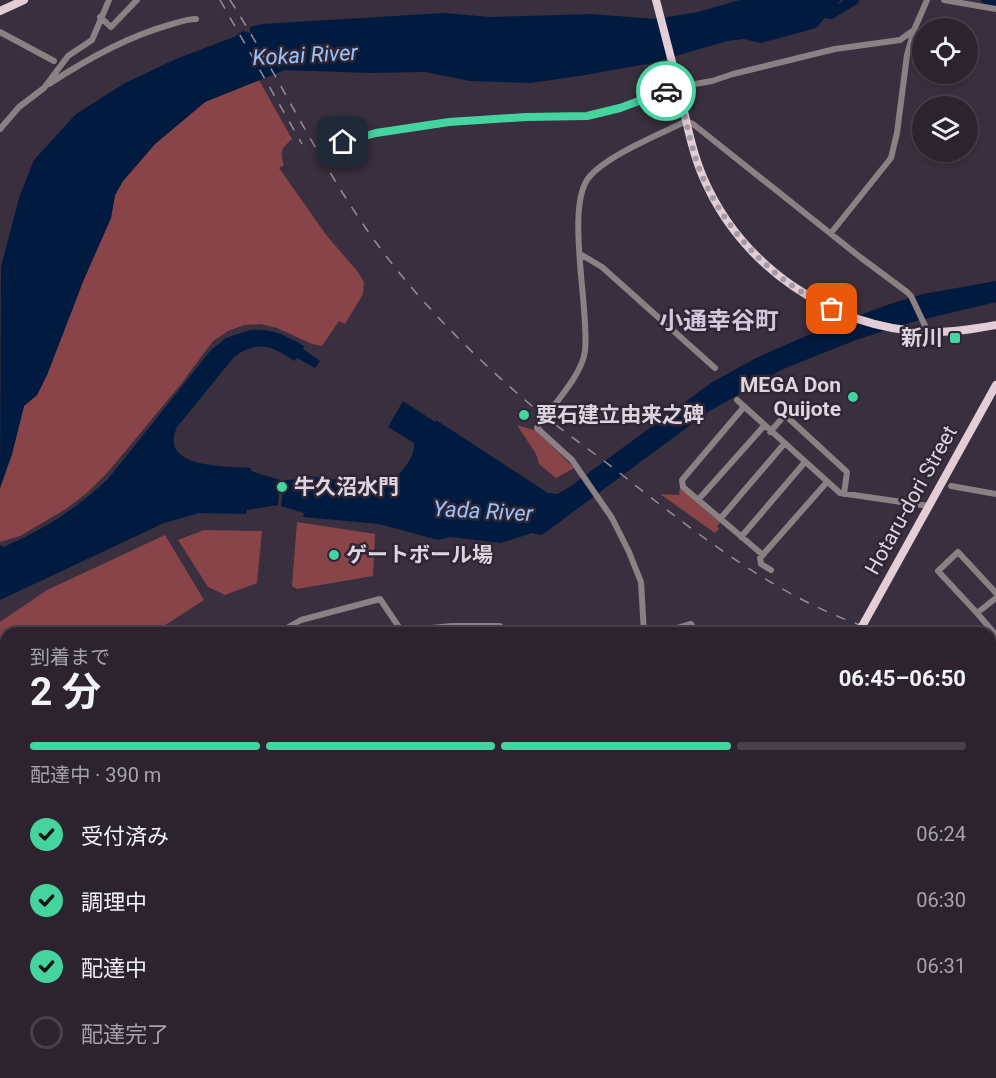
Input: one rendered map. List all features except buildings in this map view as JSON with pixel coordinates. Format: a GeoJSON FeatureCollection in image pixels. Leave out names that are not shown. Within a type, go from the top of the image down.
{"type":"FeatureCollection","features":[{"type":"Feature","properties":{"kind":"main road"},"geometry":{"type":"LineString","coordinates":[[0,11],[24,0]]}},
{"type":"Feature","properties":{"kind":"main road"},"geometry":{"type":"LineString","coordinates":[[656,0],[700,171],[724,216],[762,261],[806,296],[858,320],[928,332],[961,331],[996,325]]}},
{"type":"Feature","properties":{"kind":"main road","name":"Hotaru-dori Street"},"geometry":{"type":"LineString","coordinates":[[862,627],[996,385]]}},
{"type":"Feature","properties":{"kind":"street"},"geometry":{"type":"LineString","coordinates":[[44,88],[68,56],[92,40],[109,0]]}},
{"type":"Feature","properties":{"kind":"street"},"geometry":{"type":"LineString","coordinates":[[100,17],[111,27],[137,0]]}},
{"type":"Feature","properties":{"kind":"street"},"geometry":{"type":"LineString","coordinates":[[920,18],[927,0]]}},
{"type":"Feature","properties":{"kind":"street"},"geometry":{"type":"LineString","coordinates":[[944,0],[996,9]]}},
{"type":"Feature","properties":{"kind":"street"},"geometry":{"type":"LineString","coordinates":[[0,129],[19,107],[80,64],[148,31],[188,19],[196,19]]}},
{"type":"Feature","properties":{"kind":"street"},"geometry":{"type":"LineString","coordinates":[[0,32],[54,61]]}},
{"type":"Feature","properties":{"kind":"street"},"geometry":{"type":"LineString","coordinates":[[329,145],[357,140],[376,133],[449,122],[587,116],[620,108],[678,87],[712,81],[836,49],[900,40],[912,32]]}},
{"type":"Feature","properties":{"kind":"street"},"geometry":{"type":"LineString","coordinates":[[831,233],[891,158],[912,41]]}},
{"type":"Feature","properties":{"kind":"street"},"geometry":{"type":"LineString","coordinates":[[644,627],[641,582],[625,543],[600,498],[582,472],[537,428],[573,377],[585,351],[579,197],[589,177],[607,162],[686,121],[700,129],[911,296],[928,332]]}},
{"type":"Feature","properties":{"kind":"street"},"geometry":{"type":"LineString","coordinates":[[580,255],[602,267],[715,368]]}},
{"type":"Feature","properties":{"kind":"street"},"geometry":{"type":"LineString","coordinates":[[806,296],[811,291],[850,307]]}},
{"type":"Feature","properties":{"kind":"street"},"geometry":{"type":"LineString","coordinates":[[736,400],[837,491],[844,494],[929,506]]}},
{"type":"Feature","properties":{"kind":"street"},"geometry":{"type":"LineString","coordinates":[[743,408],[682,480],[683,487],[763,555]]}},
{"type":"Feature","properties":{"kind":"street"},"geometry":{"type":"LineString","coordinates":[[770,432],[785,416],[847,472],[844,494]]}},
{"type":"Feature","properties":{"kind":"street"},"geometry":{"type":"LineString","coordinates":[[698,500],[764,426]]}},
{"type":"Feature","properties":{"kind":"street"},"geometry":{"type":"LineString","coordinates":[[720,519],[784,444]]}},
{"type":"Feature","properties":{"kind":"street"},"geometry":{"type":"LineString","coordinates":[[741,537],[804,462]]}},
{"type":"Feature","properties":{"kind":"street"},"geometry":{"type":"LineString","coordinates":[[771,570],[761,564],[760,558],[827,482]]}},
{"type":"Feature","properties":{"kind":"street"},"geometry":{"type":"LineString","coordinates":[[951,486],[996,494]]}},
{"type":"Feature","properties":{"kind":"street"},"geometry":{"type":"LineString","coordinates":[[989,627],[938,571],[958,552],[996,592]]}},
{"type":"Feature","properties":{"kind":"street"},"geometry":{"type":"LineString","coordinates":[[977,613],[996,598]]}},
{"type":"Feature","properties":{"kind":"street"},"geometry":{"type":"LineString","coordinates":[[289,627],[301,620],[380,599],[400,627]]}},
{"type":"Feature","properties":{"kind":"street"},"geometry":{"type":"LineString","coordinates":[[444,627],[500,627]]}},
{"type":"Feature","properties":{"kind":"shaded area"},"geometry":{"type":"Polygon","coordinates":[[[259,80],[292,139],[282,150],[284,165],[279,168],[327,236],[358,272],[364,282],[363,294],[345,324],[339,321],[322,346],[261,324],[244,325],[228,331],[213,341],[181,384],[108,472],[88,492],[66,509],[20,536],[0,542],[0,488],[12,454],[24,406],[37,395],[47,375],[84,279],[111,218],[115,195],[123,181],[155,144],[205,102],[259,80]]]}},
{"type":"Feature","properties":{"kind":"shaded area"},"geometry":{"type":"Polygon","coordinates":[[[517,425],[537,431],[574,468],[556,478],[539,464],[536,454],[517,425]]]}},
{"type":"Feature","properties":{"kind":"shaded area"},"geometry":{"type":"Polygon","coordinates":[[[680,487],[720,523],[715,533],[660,494],[679,495],[680,487]]]}},
{"type":"Feature","properties":{"kind":"shaded area","name":"ゲートボール場"},"geometry":{"type":"Polygon","coordinates":[[[297,522],[375,534],[373,576],[297,589],[292,586],[297,522]]]}},
{"type":"Feature","properties":{"kind":"shaded area"},"geometry":{"type":"Polygon","coordinates":[[[204,530],[262,531],[257,583],[225,595],[208,587],[178,540],[204,530]]]}},
{"type":"Feature","properties":{"kind":"shaded area"},"geometry":{"type":"Polygon","coordinates":[[[165,535],[204,600],[162,627],[0,627],[0,622],[47,590],[165,535]]]}},
{"type":"Feature","properties":{"kind":"water","name":"Kokai River"},"geometry":{"type":"Polygon","coordinates":[[[740,0],[841,0],[816,28],[761,43],[744,39],[727,41],[652,63],[585,75],[531,83],[470,81],[425,72],[285,70],[205,102],[155,144],[123,181],[115,195],[111,218],[84,279],[47,375],[37,395],[24,406],[12,454],[0,488],[1,267],[19,198],[34,160],[76,114],[125,83],[176,59],[234,37],[243,31],[250,33],[250,27],[262,24],[444,13],[490,17],[591,14],[655,19],[698,12],[740,0]]]}},
{"type":"Feature","properties":{"kind":"water","name":"Yada River"},"geometry":{"type":"Polygon","coordinates":[[[996,281],[996,302],[908,323],[856,340],[783,369],[708,412],[542,535],[532,533],[501,543],[450,537],[438,540],[379,524],[303,517],[304,513],[281,506],[284,480],[307,479],[308,476],[382,485],[399,474],[414,449],[414,443],[388,427],[403,401],[548,493],[557,494],[711,383],[756,358],[822,329],[893,303],[923,294],[996,281]]]}},
{"type":"Feature","properties":{"kind":"water"},"geometry":{"type":"Polygon","coordinates":[[[250,330],[272,331],[285,336],[304,346],[303,349],[320,361],[315,368],[297,358],[294,361],[271,348],[257,347],[242,352],[234,357],[177,427],[174,441],[177,451],[185,458],[198,463],[251,468],[251,471],[280,480],[278,505],[247,510],[246,514],[199,513],[164,523],[0,600],[0,545],[4,547],[46,526],[96,490],[108,479],[211,350],[226,338],[250,330]]]}},
{"type":"Feature","properties":{"kind":"waterway"},"geometry":{"type":"LineString","coordinates":[[817,11],[831,14],[854,0]]}},
{"type":"Feature","properties":{"kind":"waterway"},"geometry":{"type":"LineString","coordinates":[[986,0],[996,2]]}},
{"type":"Feature","properties":{"kind":"railway"},"geometry":{"type":"LineString","coordinates":[[220,0],[302,144]]}},
{"type":"Feature","properties":{"kind":"railway"},"geometry":{"type":"LineString","coordinates":[[230,0],[323,160],[362,222],[419,297],[480,359],[544,416],[717,547],[781,588],[815,606],[868,627]]}},
{"type":"Feature","properties":{"kind":"way so far"},"geometry":{"type":"LineString","coordinates":[[666,91],[678,87],[697,163],[724,216],[747,246],[777,274],[806,296],[832,309]]}},
{"type":"Feature","properties":{"kind":"place","name":"新川"},"geometry":{"type":"Point","coordinates":[955,338]}},
{"type":"Feature","properties":{"kind":"place","name":"MEGA Don Quijote"},"geometry":{"type":"Point","coordinates":[853,397]}},
{"type":"Feature","properties":{"kind":"place","name":"要石建立由来之碑"},"geometry":{"type":"Point","coordinates":[524,415]}},
{"type":"Feature","properties":{"kind":"place","name":"牛久沼水門"},"geometry":{"type":"Point","coordinates":[282,487]}},
{"type":"Feature","properties":{"kind":"place","name":"ゲートボール場"},"geometry":{"type":"Point","coordinates":[334,555]}},
{"type":"Feature","properties":{"kind":"district","name":"小通幸谷町"},"geometry":{"type":"Point","coordinates":[719,321]}},
{"type":"Feature","properties":{"kind":"route"},"geometry":{"type":"LineString","coordinates":[[343,142],[376,133],[475,119],[587,116],[620,108],[666,91]]}}]}
